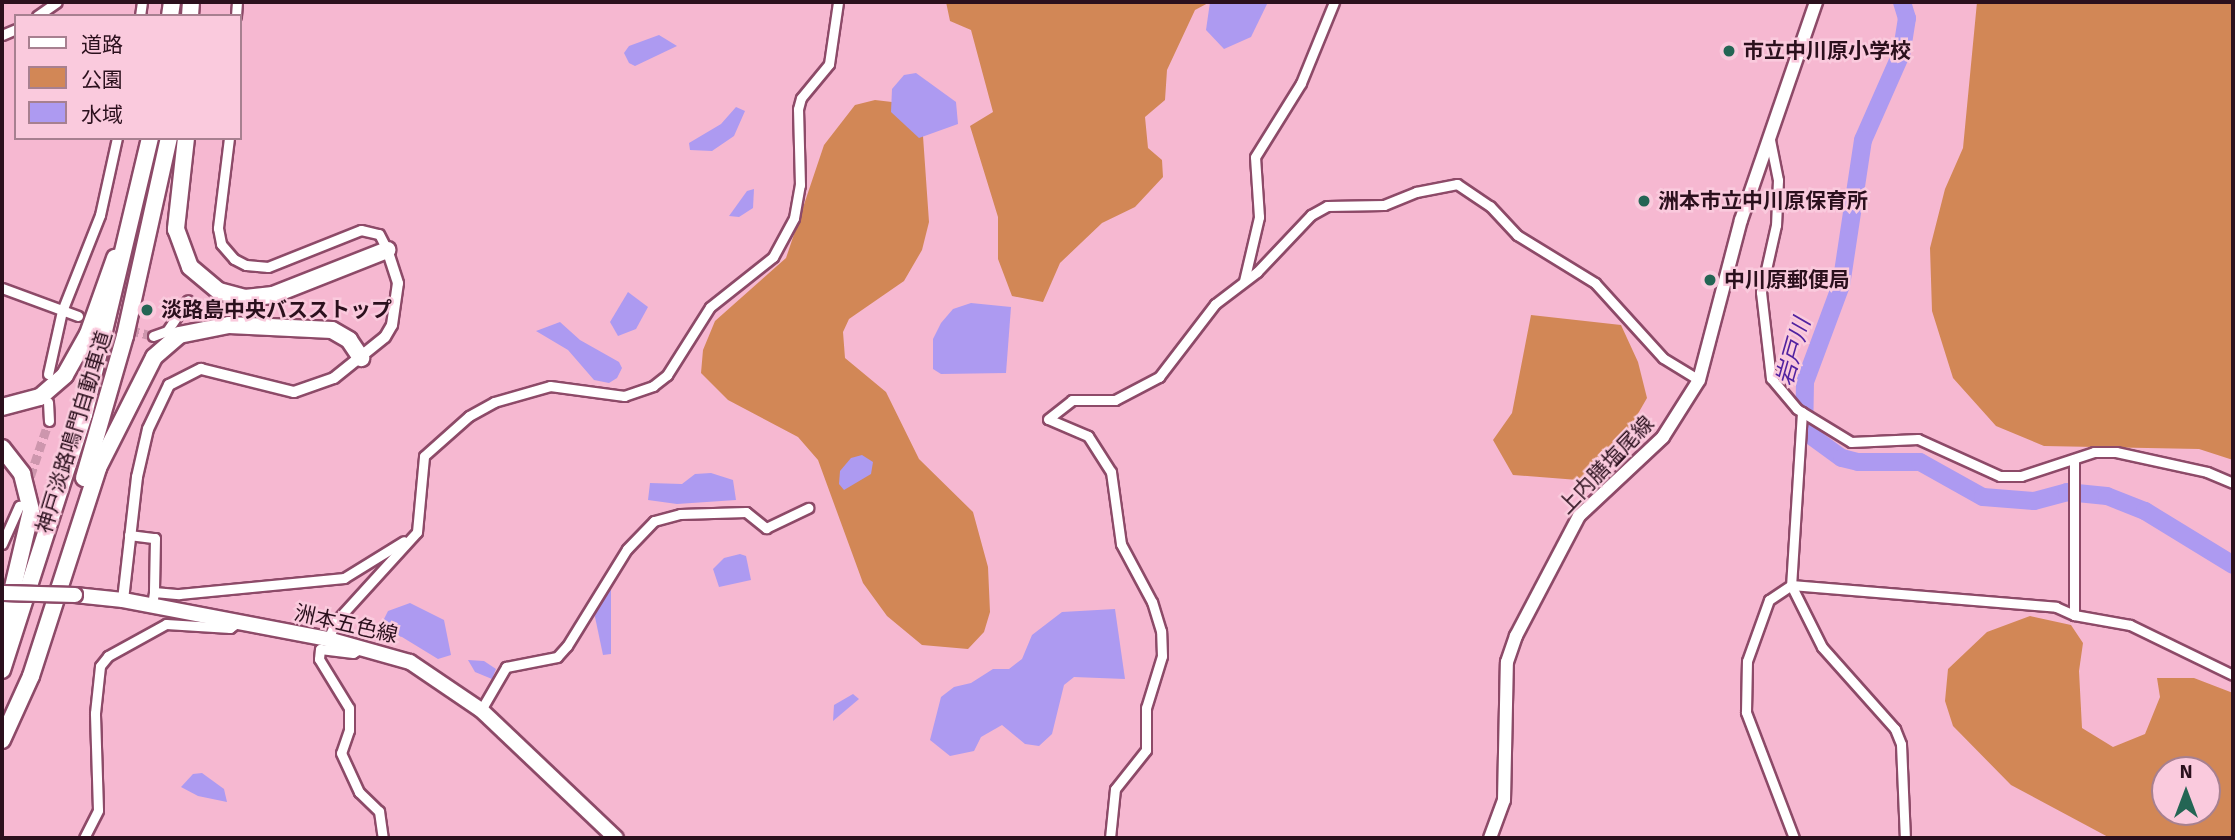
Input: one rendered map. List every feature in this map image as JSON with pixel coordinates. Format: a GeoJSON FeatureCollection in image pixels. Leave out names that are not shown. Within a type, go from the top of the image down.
{"type":"FeatureCollection","features":[{"type":"Feature","properties":{"kind":"highway"},"geometry":{"type":"LineString","coordinates":[[2,407],[40,397],[73,362],[110,273],[143,140]]}},
{"type":"Feature","properties":{"kind":"highway","name":"神戸淡路鳴門自動車道"},"geometry":{"type":"LineString","coordinates":[[2,670],[85,415],[150,140]]}},
{"type":"Feature","properties":{"kind":"highway","name":"神戸淡路鳴門自動車道"},"geometry":{"type":"LineString","coordinates":[[2,733],[101,424],[169,140]]}},
{"type":"Feature","properties":{"kind":"highway"},"geometry":{"type":"LineString","coordinates":[[186,140],[176,229],[190,267],[219,291],[245,298],[272,295],[387,250]]}},
{"type":"Feature","properties":{"kind":"highway"},"geometry":{"type":"LineString","coordinates":[[2,740],[30,676],[98,468],[142,374],[161,349],[179,335],[209,325],[321,328],[342,333],[361,358]]}},
{"type":"Feature","properties":{"kind":"highway"},"geometry":{"type":"LineString","coordinates":[[2,448],[22,474],[31,511],[2,634]]}},
{"type":"Feature","properties":{"kind":"main road","name":"上内膳塩尾線"},"geometry":{"type":"LineString","coordinates":[[1490,838],[1504,800],[1507,764],[1507,662],[1533,597],[1579,516],[1663,437],[1699,380],[1718,322],[1741,220],[1816,2]]}},
{"type":"Feature","properties":{"kind":"main road","name":"洲本五色線"},"geometry":{"type":"LineString","coordinates":[[3,593],[123,600],[153,599],[239,622],[363,647],[410,662],[481,710],[616,838]]}},
{"type":"Feature","properties":{"kind":"street"},"geometry":{"type":"LineString","coordinates":[[40,14],[57,2]]}},
{"type":"Feature","properties":{"kind":"street"},"geometry":{"type":"LineString","coordinates":[[328,639],[337,621],[417,532],[424,456],[469,416],[494,402],[550,386],[624,396],[653,386],[667,375],[710,307],[773,257],[794,218],[800,185],[798,109],[801,98],[829,64],[838,2]]}},
{"type":"Feature","properties":{"kind":"street"},"geometry":{"type":"LineString","coordinates":[[1244,281],[1259,217],[1255,157],[1301,83],[1334,2]]}},
{"type":"Feature","properties":{"kind":"street"},"geometry":{"type":"LineString","coordinates":[[1770,139],[1778,180],[1776,225],[1765,260],[1762,304],[1771,378],[1802,412],[1851,442],[1918,439],[2000,476],[2021,476],[2094,452],[2116,452],[2207,472],[2233,484]]}},
{"type":"Feature","properties":{"kind":"street"},"geometry":{"type":"LineString","coordinates":[[48,374],[62,311],[100,215],[117,140]]}},
{"type":"Feature","properties":{"kind":"street"},"geometry":{"type":"LineString","coordinates":[[123,600],[129,535],[148,429],[161,397],[179,377],[211,369],[294,392],[322,385],[361,358],[385,337],[396,311],[398,283],[379,234],[361,230],[268,267],[246,265],[234,259],[220,244],[218,228],[229,140]]}},
{"type":"Feature","properties":{"kind":"street"},"geometry":{"type":"LineString","coordinates":[[1110,838],[1115,789],[1146,750],[1146,708],[1162,656],[1161,631],[1152,602],[1121,544],[1111,472],[1088,436],[1048,419],[1072,400],[1115,400],[1159,377],[1215,304],[1244,281],[1311,215],[1327,206],[1384,205],[1416,192],[1457,184],[1490,206],[1517,235],[1595,284],[1663,358],[1699,380]]}},
{"type":"Feature","properties":{"kind":"street"},"geometry":{"type":"LineString","coordinates":[[2,288],[78,316]]}},
{"type":"Feature","properties":{"kind":"street"},"geometry":{"type":"LineString","coordinates":[[153,336],[167,331],[188,300]]}},
{"type":"Feature","properties":{"kind":"street"},"geometry":{"type":"LineString","coordinates":[[48,402],[49,421]]}},
{"type":"Feature","properties":{"kind":"street"},"geometry":{"type":"LineString","coordinates":[[1802,412],[1791,585],[1822,647],[1895,729],[1901,744],[1905,838]]}},
{"type":"Feature","properties":{"kind":"street"},"geometry":{"type":"LineString","coordinates":[[2074,459],[2074,615]]}},
{"type":"Feature","properties":{"kind":"street"},"geometry":{"type":"LineString","coordinates":[[2,544],[19,506]]}},
{"type":"Feature","properties":{"kind":"street"},"geometry":{"type":"LineString","coordinates":[[481,710],[506,667],[557,657],[568,646],[627,549],[654,521],[680,514],[746,512],[766,528],[808,508]]}},
{"type":"Feature","properties":{"kind":"street"},"geometry":{"type":"LineString","coordinates":[[129,535],[155,538],[153,599],[178,594],[325,583],[356,573],[417,532]]}},
{"type":"Feature","properties":{"kind":"street"},"geometry":{"type":"LineString","coordinates":[[1794,838],[1746,712],[1747,660],[1769,600],[1791,585],[2056,607],[2074,615],[2130,625],[2233,675]]}},
{"type":"Feature","properties":{"kind":"street"},"geometry":{"type":"LineString","coordinates":[[83,838],[98,810],[95,713],[100,666],[108,656],[166,624],[230,628],[239,622]]}},
{"type":"Feature","properties":{"kind":"street"},"geometry":{"type":"LineString","coordinates":[[363,647],[353,653],[320,649],[319,659],[349,708],[349,730],[341,753],[359,793],[379,811],[383,838]]}},
{"type":"Feature","properties":{"kind":"green space"},"geometry":{"type":"Polygon","coordinates":[[[946,2],[1210,2],[1195,10],[1167,70],[1165,100],[1145,117],[1148,148],[1162,160],[1163,177],[1135,207],[1102,223],[1060,263],[1043,302],[1012,296],[998,259],[998,217],[970,126],[993,112],[971,30],[950,21],[946,2]]]}},
{"type":"Feature","properties":{"kind":"green space"},"geometry":{"type":"Polygon","coordinates":[[[1977,2],[2233,2],[2233,460],[2199,449],[2044,446],[1996,426],[1953,378],[1932,311],[1930,248],[1945,189],[1963,148],[1977,2]]]}},
{"type":"Feature","properties":{"kind":"green space"},"geometry":{"type":"Polygon","coordinates":[[[875,100],[892,102],[907,111],[923,136],[929,222],[922,250],[904,281],[849,319],[843,332],[845,358],[886,392],[919,459],[973,512],[988,567],[990,612],[984,632],[968,649],[922,645],[887,616],[863,583],[818,460],[798,437],[728,400],[701,373],[703,350],[715,321],[786,258],[824,145],[855,105],[875,100]]]}},
{"type":"Feature","properties":{"kind":"green space"},"geometry":{"type":"Polygon","coordinates":[[[1531,315],[1621,325],[1638,362],[1647,398],[1617,450],[1578,480],[1513,475],[1493,440],[1512,413],[1531,315]]]}},
{"type":"Feature","properties":{"kind":"green space"},"geometry":{"type":"Polygon","coordinates":[[[2030,616],[2071,625],[2083,643],[2079,671],[2082,728],[2113,747],[2145,734],[2160,697],[2157,678],[2194,678],[2233,693],[2233,838],[2110,838],[2011,785],[1953,726],[1945,701],[1948,669],[1987,632],[2030,616]]]}},
{"type":"Feature","properties":{"kind":"water"},"geometry":{"type":"Polygon","coordinates":[[[1210,2],[1268,2],[1251,37],[1224,49],[1206,30],[1210,2]]]}},
{"type":"Feature","properties":{"kind":"water"},"geometry":{"type":"Polygon","coordinates":[[[659,35],[677,46],[635,66],[629,63],[624,53],[629,46],[659,35]]]}},
{"type":"Feature","properties":{"kind":"water"},"geometry":{"type":"Polygon","coordinates":[[[916,73],[956,102],[958,124],[919,138],[891,112],[892,89],[904,75],[916,73]]]}},
{"type":"Feature","properties":{"kind":"water"},"geometry":{"type":"Polygon","coordinates":[[[736,107],[745,111],[734,136],[712,151],[690,150],[689,143],[721,124],[736,107]]]}},
{"type":"Feature","properties":{"kind":"water"},"geometry":{"type":"Polygon","coordinates":[[[754,189],[753,208],[739,217],[729,216],[747,191],[754,189]]]}},
{"type":"Feature","properties":{"kind":"water"},"geometry":{"type":"Polygon","coordinates":[[[628,292],[648,307],[636,329],[618,336],[610,322],[628,292]]]}},
{"type":"Feature","properties":{"kind":"water"},"geometry":{"type":"Polygon","coordinates":[[[971,303],[1011,307],[1006,373],[941,374],[933,369],[933,339],[941,323],[953,309],[971,303]]]}},
{"type":"Feature","properties":{"kind":"water"},"geometry":{"type":"Polygon","coordinates":[[[560,322],[580,340],[619,362],[622,368],[617,378],[609,383],[594,380],[568,350],[536,331],[560,322]]]}},
{"type":"Feature","properties":{"kind":"water"},"geometry":{"type":"Polygon","coordinates":[[[862,455],[873,462],[871,474],[844,490],[839,484],[840,471],[851,458],[862,455]]]}},
{"type":"Feature","properties":{"kind":"water"},"geometry":{"type":"Polygon","coordinates":[[[711,473],[733,480],[736,500],[677,504],[648,500],[650,483],[682,484],[695,474],[711,473]]]}},
{"type":"Feature","properties":{"kind":"water"},"geometry":{"type":"Polygon","coordinates":[[[740,554],[746,556],[751,580],[719,587],[713,569],[724,558],[740,554]]]}},
{"type":"Feature","properties":{"kind":"water"},"geometry":{"type":"Polygon","coordinates":[[[607,584],[611,587],[611,654],[603,655],[595,617],[596,602],[607,584]]]}},
{"type":"Feature","properties":{"kind":"water"},"geometry":{"type":"Polygon","coordinates":[[[410,603],[444,620],[451,655],[438,659],[402,637],[378,631],[388,611],[410,603]]]}},
{"type":"Feature","properties":{"kind":"water"},"geometry":{"type":"Polygon","coordinates":[[[1115,609],[1125,679],[1074,677],[1064,685],[1052,734],[1039,746],[1025,744],[1002,725],[981,737],[974,751],[950,756],[930,740],[941,697],[954,687],[971,683],[993,669],[1009,669],[1022,659],[1032,635],[1062,612],[1115,609]]]}},
{"type":"Feature","properties":{"kind":"water"},"geometry":{"type":"Polygon","coordinates":[[[468,660],[484,661],[496,669],[492,679],[475,672],[468,660]]]}},
{"type":"Feature","properties":{"kind":"water"},"geometry":{"type":"Polygon","coordinates":[[[853,694],[859,699],[833,721],[834,705],[853,694]]]}},
{"type":"Feature","properties":{"kind":"water"},"geometry":{"type":"Polygon","coordinates":[[[202,773],[224,789],[227,802],[198,796],[181,787],[193,774],[202,773]]]}},
{"type":"Feature","properties":{"kind":"waterway","name":"岩戸川"},"geometry":{"type":"LineString","coordinates":[[1902,2],[1907,18],[1901,54],[1863,140],[1841,285],[1805,382],[1804,421],[1810,435],[1842,458],[1858,462],[1920,462],[1983,497],[2034,501],[2067,492],[2107,496],[2145,511],[2233,565]]}},
{"type":"Feature","properties":{"kind":"tunnel"},"geometry":{"type":"LineString","coordinates":[[78,316],[153,336]]}},
{"type":"Feature","properties":{"kind":"tunnel"},"geometry":{"type":"LineString","coordinates":[[26,489],[49,421]]}},
{"type":"Feature","properties":{"kind":"place","name":"市立中川原小学校"},"geometry":{"type":"Point","coordinates":[1729,51]}},
{"type":"Feature","properties":{"kind":"place","name":"洲本市立中川原保育所"},"geometry":{"type":"Point","coordinates":[1644,201]}},
{"type":"Feature","properties":{"kind":"place","name":"中川原郵便局"},"geometry":{"type":"Point","coordinates":[1710,280]}},
{"type":"Feature","properties":{"kind":"place","name":"淡路島中央バスストップ"},"geometry":{"type":"Point","coordinates":[147,310]}}]}
